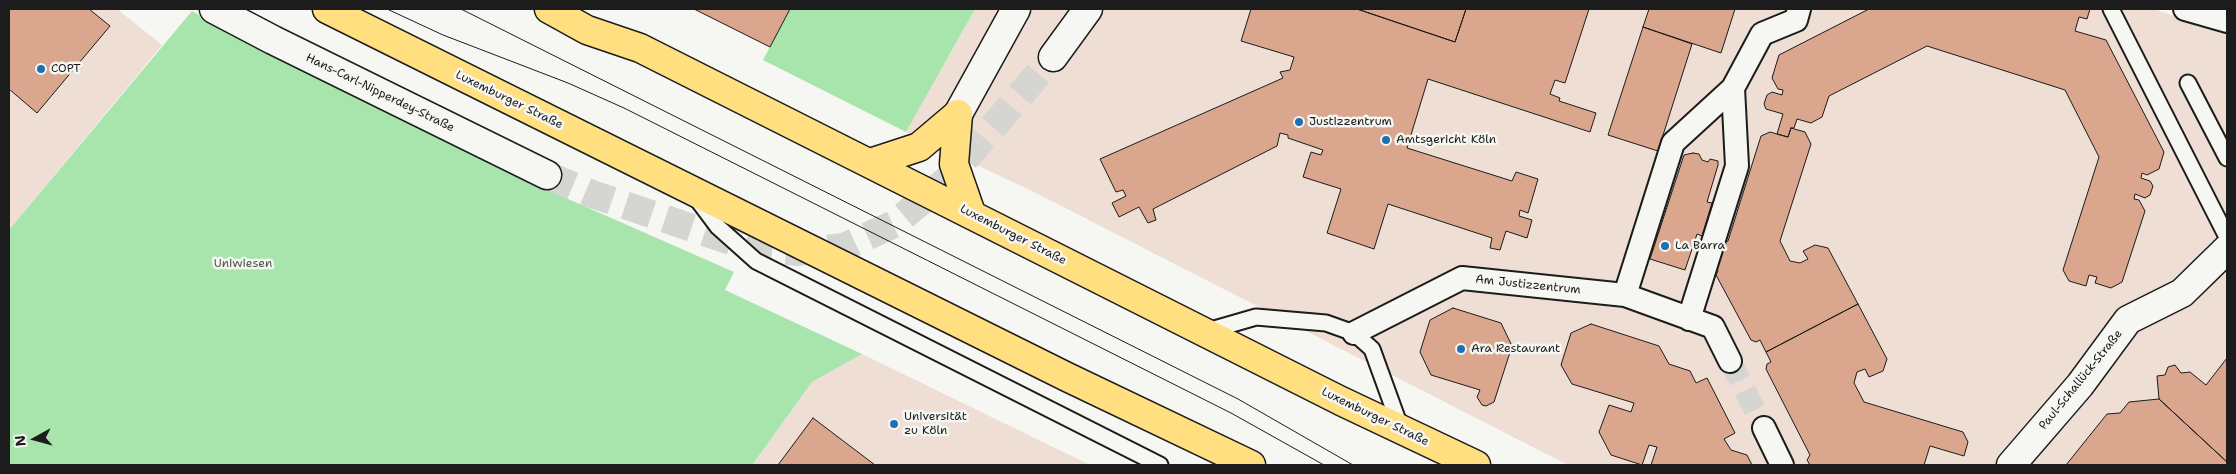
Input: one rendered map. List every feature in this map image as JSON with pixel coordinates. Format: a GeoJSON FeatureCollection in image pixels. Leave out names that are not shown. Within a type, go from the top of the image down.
{"type":"FeatureCollection","features":[{"type":"Feature","properties":{"kind":"main road","name":"Luxemburger Straße"},"geometry":{"type":"LineString","coordinates":[[326,9],[1067,377],[1251,465]]}},
{"type":"Feature","properties":{"kind":"main road","name":"Luxemburger Straße"},"geometry":{"type":"LineString","coordinates":[[549,9],[587,30],[640,48],[1204,332],[1476,465]]}},
{"type":"Feature","properties":{"kind":"main road"},"geometry":{"type":"LineString","coordinates":[[870,163],[919,147],[958,114]]}},
{"type":"Feature","properties":{"kind":"main road"},"geometry":{"type":"LineString","coordinates":[[958,114],[954,164],[971,213]]}},
{"type":"Feature","properties":{"kind":"street","name":"Hans-Carl-Nipperdey-Straße"},"geometry":{"type":"LineString","coordinates":[[214,9],[272,40],[547,175]]}},
{"type":"Feature","properties":{"kind":"street"},"geometry":{"type":"LineString","coordinates":[[958,114],[1016,9]]}},
{"type":"Feature","properties":{"kind":"street"},"geometry":{"type":"LineString","coordinates":[[1053,56],[1088,9]]}},
{"type":"Feature","properties":{"kind":"street"},"geometry":{"type":"LineString","coordinates":[[1625,295],[1673,143],[1733,88],[1762,34],[1798,14],[1816,9]]}},
{"type":"Feature","properties":{"kind":"street"},"geometry":{"type":"LineString","coordinates":[[2185,9],[2227,21]]}},
{"type":"Feature","properties":{"kind":"street"},"geometry":{"type":"LineString","coordinates":[[1689,319],[1737,166],[1733,88]]}},
{"type":"Feature","properties":{"kind":"street","name":"Paul-Schallück-Straße"},"geometry":{"type":"LineString","coordinates":[[2011,465],[2080,385],[2128,320],[2182,293],[2227,249]]}},
{"type":"Feature","properties":{"kind":"street","name":"Am Justizzentrum"},"geometry":{"type":"LineString","coordinates":[[1354,333],[1462,278],[1625,295],[1713,327],[1730,361]]}},
{"type":"Feature","properties":{"kind":"street"},"geometry":{"type":"LineString","coordinates":[[1764,428],[1782,465]]}},
{"type":"Feature","properties":{"kind":"lane"},"geometry":{"type":"LineString","coordinates":[[2111,9],[2227,237]]}},
{"type":"Feature","properties":{"kind":"lane"},"geometry":{"type":"LineString","coordinates":[[2188,83],[2227,158]]}},
{"type":"Feature","properties":{"kind":"lane","name":"Luxemburger Straße"},"geometry":{"type":"LineString","coordinates":[[692,190],[718,227],[756,261],[1160,465]]}},
{"type":"Feature","properties":{"kind":"lane"},"geometry":{"type":"LineString","coordinates":[[1204,332],[1256,317],[1326,323],[1354,333],[1372,350],[1401,429]]}},
{"type":"Feature","properties":{"kind":"shaded area"},"geometry":{"type":"Polygon","coordinates":[[[9,9],[117,9],[162,45],[9,230],[9,9]]]}},
{"type":"Feature","properties":{"kind":"shaded area"},"geometry":{"type":"Polygon","coordinates":[[[975,9],[2153,9],[2227,33],[2227,465],[1568,465],[1032,191],[906,132],[975,9]]]}},
{"type":"Feature","properties":{"kind":"shaded area","name":"Universität zu Köln"},"geometry":{"type":"Polygon","coordinates":[[[862,354],[1090,465],[752,465],[812,382],[862,354]]]}},
{"type":"Feature","properties":{"kind":"green space"},"geometry":{"type":"Polygon","coordinates":[[[790,9],[975,9],[906,132],[763,60],[790,9]]]}},
{"type":"Feature","properties":{"kind":"green space","name":"Uniwiesen"},"geometry":{"type":"Polygon","coordinates":[[[192,11],[246,41],[543,188],[734,272],[725,290],[862,354],[812,382],[752,465],[9,465],[9,230],[192,11]]]}},
{"type":"Feature","properties":{"kind":"building","name":"COPT"},"geometry":{"type":"Polygon","coordinates":[[[9,9],[89,9],[110,26],[37,113],[9,89],[9,9]]]}},
{"type":"Feature","properties":{"kind":"building"},"geometry":{"type":"Polygon","coordinates":[[[694,9],[790,9],[770,47],[694,9]]]}},
{"type":"Feature","properties":{"kind":"building","name":"Justizzentrum"},"geometry":{"type":"Polygon","coordinates":[[[1251,9],[1357,9],[1455,42],[1466,9],[1589,9],[1565,83],[1555,80],[1550,94],[1560,98],[1559,101],[1596,113],[1590,132],[1428,79],[1407,148],[1512,181],[1516,172],[1538,179],[1528,213],[1520,210],[1519,216],[1532,220],[1527,238],[1506,231],[1500,250],[1490,248],[1492,238],[1388,204],[1374,249],[1327,233],[1341,189],[1303,177],[1311,152],[1321,155],[1323,150],[1288,138],[1288,135],[1280,133],[1277,146],[1153,209],[1156,220],[1148,223],[1139,207],[1119,217],[1112,203],[1126,196],[1123,190],[1116,192],[1100,159],[1283,78],[1280,72],[1290,70],[1294,57],[1241,41],[1251,9]]]}},
{"type":"Feature","properties":{"kind":"building"},"geometry":{"type":"Polygon","coordinates":[[[1357,9],[1466,9],[1455,42],[1357,9]]]}},
{"type":"Feature","properties":{"kind":"building"},"geometry":{"type":"Polygon","coordinates":[[[1649,9],[1735,9],[1721,53],[1643,27],[1649,9]]]}},
{"type":"Feature","properties":{"kind":"building"},"geometry":{"type":"Polygon","coordinates":[[[1869,9],[2090,9],[2087,19],[2079,17],[2075,31],[2106,40],[2164,152],[2159,169],[2147,175],[2142,173],[2141,178],[2150,181],[2153,186],[2150,195],[2145,198],[2135,194],[2134,199],[2139,200],[2145,211],[2122,282],[2111,288],[2095,283],[2097,277],[2089,275],[2086,286],[2069,281],[2063,270],[2099,157],[2065,90],[1927,46],[1829,96],[1822,117],[1811,123],[1797,119],[1788,137],[1777,134],[1783,114],[1766,109],[1764,104],[1767,95],[1772,92],[1782,95],[1783,90],[1778,89],[1772,78],[1779,55],[1869,9]]]}},
{"type":"Feature","properties":{"kind":"building"},"geometry":{"type":"Polygon","coordinates":[[[1643,27],[1692,44],[1658,151],[1608,135],[1643,27]]]}},
{"type":"Feature","properties":{"kind":"building"},"geometry":{"type":"Polygon","coordinates":[[[1791,128],[1805,132],[1811,144],[1780,241],[1790,261],[1800,263],[1808,259],[1803,251],[1815,245],[1828,248],[1858,304],[1766,352],[1760,340],[1756,342],[1751,340],[1716,275],[1718,271],[1715,264],[1722,242],[1728,241],[1761,136],[1770,132],[1788,137],[1791,128]]]}},
{"type":"Feature","properties":{"kind":"building"},"geometry":{"type":"Polygon","coordinates":[[[1699,154],[1702,160],[1708,162],[1710,159],[1718,161],[1718,165],[1707,202],[1712,203],[1702,236],[1697,234],[1685,270],[1650,259],[1684,155],[1699,154]]]}},
{"type":"Feature","properties":{"kind":"building"},"geometry":{"type":"Polygon","coordinates":[[[1858,304],[1887,359],[1883,371],[1869,377],[1865,369],[1857,372],[1854,383],[1864,402],[1963,432],[1968,442],[1964,456],[1930,446],[1924,465],[1810,465],[1807,460],[1810,455],[1766,369],[1767,364],[1771,362],[1766,352],[1858,304]]]}},
{"type":"Feature","properties":{"kind":"building"},"geometry":{"type":"Polygon","coordinates":[[[1453,308],[1501,323],[1512,346],[1494,402],[1486,406],[1482,405],[1477,397],[1480,390],[1431,375],[1420,352],[1430,320],[1453,308]]]}},
{"type":"Feature","properties":{"kind":"building"},"geometry":{"type":"Polygon","coordinates":[[[1591,324],[1659,346],[1669,364],[1690,371],[1696,383],[1707,378],[1735,433],[1724,439],[1731,450],[1747,455],[1752,465],[1651,465],[1657,447],[1649,445],[1642,465],[1611,455],[1599,432],[1609,405],[1631,412],[1634,403],[1572,384],[1561,365],[1571,333],[1591,324]]]}},
{"type":"Feature","properties":{"kind":"building"},"geometry":{"type":"Polygon","coordinates":[[[2227,358],[2227,462],[2159,399],[2157,376],[2165,375],[2168,367],[2175,365],[2181,373],[2190,372],[2206,385],[2227,358]]]}},
{"type":"Feature","properties":{"kind":"building"},"geometry":{"type":"Polygon","coordinates":[[[2159,399],[2227,462],[2227,465],[2066,465],[2107,414],[2120,413],[2129,402],[2159,399]]]}},
{"type":"Feature","properties":{"kind":"building"},"geometry":{"type":"Polygon","coordinates":[[[813,418],[875,465],[778,465],[813,418]]]}},
{"type":"Feature","properties":{"kind":"tunnel"},"geometry":{"type":"LineString","coordinates":[[547,175],[592,194],[748,247],[797,252],[844,247],[894,224],[948,179],[1053,57]]}},
{"type":"Feature","properties":{"kind":"tunnel"},"geometry":{"type":"LineString","coordinates":[[1730,361],[1764,428]]}},
{"type":"Feature","properties":{"kind":"tram line"},"geometry":{"type":"LineString","coordinates":[[387,9],[443,35],[568,83],[624,108],[1231,413],[1324,465]]}},
{"type":"Feature","properties":{"kind":"tram line"},"geometry":{"type":"LineString","coordinates":[[461,9],[1238,399],[1353,465]]}},
{"type":"Feature","properties":{"kind":"place","name":"COPT"},"geometry":{"type":"Point","coordinates":[41,69]}},
{"type":"Feature","properties":{"kind":"place","name":"Justizzentrum"},"geometry":{"type":"Point","coordinates":[1299,122]}},
{"type":"Feature","properties":{"kind":"place","name":"Amtsgericht Köln"},"geometry":{"type":"Point","coordinates":[1386,140]}},
{"type":"Feature","properties":{"kind":"place","name":"La Barra"},"geometry":{"type":"Point","coordinates":[1665,246]}},
{"type":"Feature","properties":{"kind":"place","name":"Ara Restaurant"},"geometry":{"type":"Point","coordinates":[1461,349]}},
{"type":"Feature","properties":{"kind":"place","name":"Universität zu Köln"},"geometry":{"type":"Point","coordinates":[894,424]}}]}
